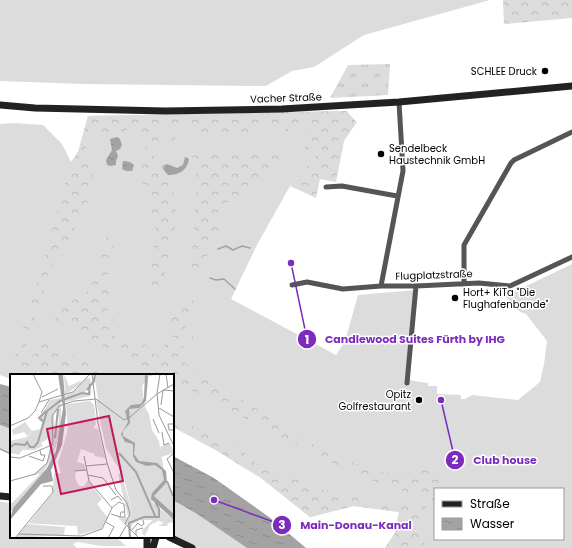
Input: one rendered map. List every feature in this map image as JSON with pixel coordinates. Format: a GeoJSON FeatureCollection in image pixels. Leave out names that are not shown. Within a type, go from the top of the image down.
{"type":"FeatureCollection","features":[{"type":"Feature","properties":{"kind":"street","name":"Vacher Straße"},"geometry":{"type":"LineString","coordinates":[[0,105],[36,108],[187,110],[282,109],[399,102],[572,86]]}},
{"type":"Feature","properties":{"kind":"street"},"geometry":{"type":"LineString","coordinates":[[381,286],[403,171],[399,102]]}},
{"type":"Feature","properties":{"kind":"street"},"geometry":{"type":"LineString","coordinates":[[464,284],[464,245],[511,163],[514,160],[572,132]]}},
{"type":"Feature","properties":{"kind":"street"},"geometry":{"type":"LineString","coordinates":[[326,187],[342,186],[397,196]]}},
{"type":"Feature","properties":{"kind":"street","name":"Flugplatzstraße"},"geometry":{"type":"LineString","coordinates":[[292,285],[307,282],[342,289],[381,286],[483,283],[510,286],[572,257]]}},
{"type":"Feature","properties":{"kind":"street"},"geometry":{"type":"LineString","coordinates":[[407,383],[416,286]]}},
{"type":"Feature","properties":{"kind":"street"},"geometry":{"type":"LineString","coordinates":[[0,496],[10,497]]}},
{"type":"Feature","properties":{"kind":"street"},"geometry":{"type":"LineString","coordinates":[[153,548],[156,538]]}},
{"type":"Feature","properties":{"kind":"street"},"geometry":{"type":"LineString","coordinates":[[171,538],[192,548]]}},
{"type":"Feature","properties":{"kind":"green space"},"geometry":{"type":"Polygon","coordinates":[[[0,0],[490,0],[364,35],[314,67],[292,71],[266,86],[85,84],[0,81],[0,0]]]}},
{"type":"Feature","properties":{"kind":"green space"},"geometry":{"type":"Polygon","coordinates":[[[503,0],[572,0],[572,18],[504,24],[503,0]]]}},
{"type":"Feature","properties":{"kind":"green space"},"geometry":{"type":"Polygon","coordinates":[[[390,64],[388,95],[330,98],[348,65],[390,64]]]}},
{"type":"Feature","properties":{"kind":"green space"},"geometry":{"type":"Polygon","coordinates":[[[346,111],[324,146],[290,186],[257,245],[231,299],[336,355],[345,341],[358,295],[415,290],[408,380],[428,383],[428,386],[437,386],[437,394],[461,395],[461,399],[465,399],[472,395],[518,400],[540,382],[547,341],[526,314],[522,313],[511,304],[502,288],[516,291],[572,264],[572,548],[385,548],[395,533],[399,512],[354,506],[310,517],[261,478],[214,449],[174,428],[174,374],[45,374],[38,372],[37,374],[10,374],[10,379],[0,375],[0,124],[14,123],[43,125],[62,144],[71,162],[78,152],[88,116],[346,111]]]}},
{"type":"Feature","properties":{"kind":"green space"},"geometry":{"type":"Polygon","coordinates":[[[346,111],[357,122],[344,141],[336,182],[320,179],[316,198],[290,186],[323,147],[302,159],[299,155],[308,144],[312,131],[303,128],[298,136],[289,140],[285,138],[284,131],[288,125],[270,123],[256,124],[249,132],[196,132],[188,125],[161,125],[159,134],[161,137],[175,137],[175,140],[171,144],[162,143],[153,149],[146,148],[139,129],[129,128],[124,132],[90,132],[85,146],[92,157],[93,177],[90,195],[82,217],[74,229],[72,244],[49,269],[39,312],[35,316],[33,330],[31,336],[26,342],[27,345],[22,361],[25,363],[29,361],[43,340],[106,374],[45,374],[22,369],[16,366],[15,355],[71,163],[78,152],[88,116],[346,111]]]}},
{"type":"Feature","properties":{"kind":"green space"},"geometry":{"type":"Polygon","coordinates":[[[256,150],[267,154],[279,154],[282,157],[283,162],[241,199],[228,202],[224,206],[217,234],[211,236],[204,270],[200,275],[191,272],[197,183],[192,154],[195,151],[211,151],[222,154],[227,151],[256,150]]]}},
{"type":"Feature","properties":{"kind":"green space"},"geometry":{"type":"Polygon","coordinates":[[[144,153],[154,156],[160,164],[164,162],[173,165],[163,169],[168,175],[166,177],[173,191],[176,216],[175,229],[159,294],[148,290],[147,279],[153,256],[156,231],[137,161],[144,153]]]}},
{"type":"Feature","properties":{"kind":"green space"},"geometry":{"type":"Polygon","coordinates":[[[108,230],[116,232],[106,280],[110,301],[107,312],[113,320],[115,339],[138,350],[145,344],[157,356],[165,345],[175,342],[183,346],[179,359],[191,367],[193,377],[209,378],[333,457],[387,473],[412,474],[423,464],[430,466],[448,488],[434,488],[434,502],[429,497],[387,487],[336,465],[174,382],[174,374],[159,374],[97,343],[68,325],[54,321],[60,309],[90,290],[103,253],[108,230]]]}},
{"type":"Feature","properties":{"kind":"green space"},"geometry":{"type":"Polygon","coordinates":[[[189,298],[194,302],[196,308],[192,312],[185,327],[186,334],[192,335],[194,341],[190,346],[172,336],[170,328],[171,315],[189,298]]]}},
{"type":"Feature","properties":{"kind":"green space"},"geometry":{"type":"Polygon","coordinates":[[[174,417],[244,452],[253,461],[275,476],[282,474],[321,489],[376,504],[395,501],[421,506],[424,500],[427,503],[426,508],[419,519],[421,536],[427,548],[385,548],[395,533],[399,512],[354,506],[310,517],[261,478],[214,449],[174,428],[174,417]]]}},
{"type":"Feature","properties":{"kind":"green space"},"geometry":{"type":"Polygon","coordinates":[[[0,425],[10,429],[10,454],[0,449],[0,425]]]}},
{"type":"Feature","properties":{"kind":"green space"},"geometry":{"type":"Polygon","coordinates":[[[174,501],[197,514],[247,548],[192,548],[174,538],[174,501]]]}},
{"type":"Feature","properties":{"kind":"green space"},"geometry":{"type":"Polygon","coordinates":[[[0,502],[10,503],[10,538],[117,538],[126,546],[101,546],[78,542],[73,544],[77,548],[0,548],[0,502]]]}},
{"type":"Feature","properties":{"kind":"water"},"geometry":{"type":"Polygon","coordinates":[[[117,137],[120,139],[122,145],[120,149],[116,151],[118,156],[116,165],[107,165],[106,160],[112,150],[110,139],[117,137]]]}},
{"type":"Feature","properties":{"kind":"water"},"geometry":{"type":"Polygon","coordinates":[[[185,157],[189,159],[182,172],[168,175],[163,169],[167,164],[177,168],[183,165],[185,157]]]}},
{"type":"Feature","properties":{"kind":"water"},"geometry":{"type":"Polygon","coordinates":[[[123,161],[134,165],[132,171],[122,169],[123,161]]]}},
{"type":"Feature","properties":{"kind":"water"},"geometry":{"type":"Polygon","coordinates":[[[0,384],[10,387],[10,429],[0,425],[0,384]]]}},
{"type":"Feature","properties":{"kind":"water"},"geometry":{"type":"Polygon","coordinates":[[[174,457],[214,478],[269,517],[306,548],[247,548],[197,514],[174,501],[174,457]]]}},
{"type":"Feature","properties":{"kind":"waterway"},"geometry":{"type":"LineString","coordinates":[[218,249],[226,246],[233,250],[242,246],[250,248]]}},
{"type":"Feature","properties":{"kind":"waterway"},"geometry":{"type":"LineString","coordinates":[[210,278],[216,280],[224,279],[235,289]]}},
{"type":"Feature","properties":{"kind":"waterway"},"geometry":{"type":"LineString","coordinates":[[0,449],[10,454]]}},
{"type":"Feature","properties":{"kind":"place","name":"SCHLEE Druck"},"geometry":{"type":"Point","coordinates":[545,71]}},
{"type":"Feature","properties":{"kind":"place","name":"Sendelbeck Haustechnik GmbH"},"geometry":{"type":"Point","coordinates":[381,154]}},
{"type":"Feature","properties":{"kind":"place","name":"Candlewood Suites Fürth by IHG"},"geometry":{"type":"Point","coordinates":[291,263]}},
{"type":"Feature","properties":{"kind":"place","name":"Hort+ KiTa \"Die Flughafenbande\""},"geometry":{"type":"Point","coordinates":[455,298]}},
{"type":"Feature","properties":{"kind":"place","name":"Opitz Golfrestaurant"},"geometry":{"type":"Point","coordinates":[419,400]}},
{"type":"Feature","properties":{"kind":"place","name":"Club house"},"geometry":{"type":"Point","coordinates":[441,400]}},
{"type":"Feature","properties":{"kind":"place","name":"Main-Donau-Kanal"},"geometry":{"type":"Point","coordinates":[214,500]}}]}
